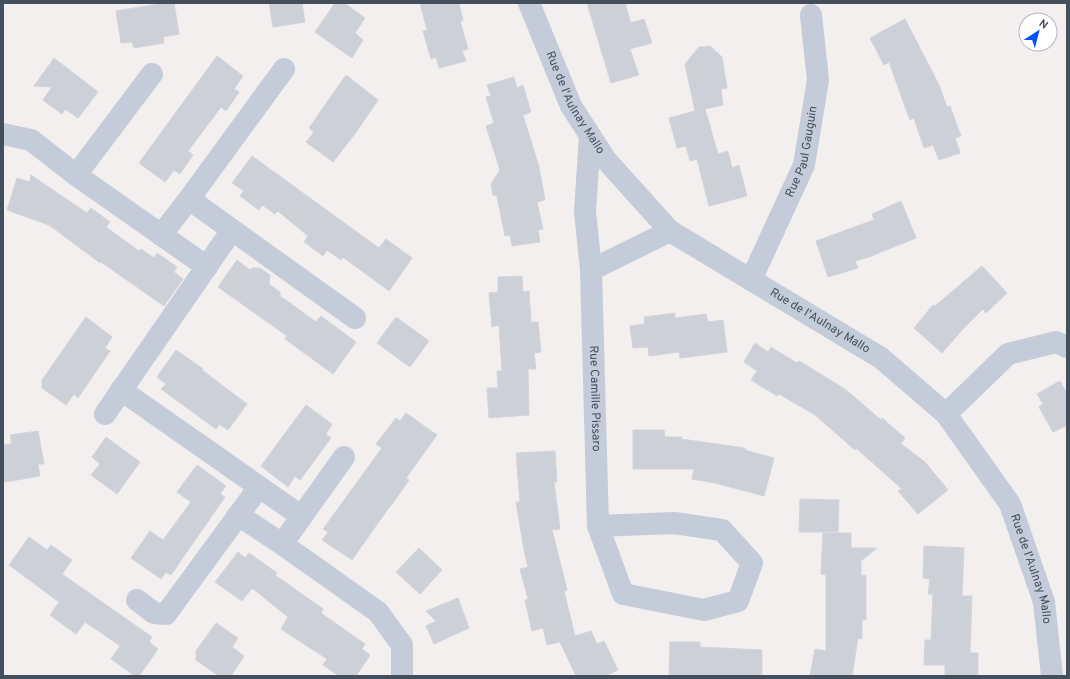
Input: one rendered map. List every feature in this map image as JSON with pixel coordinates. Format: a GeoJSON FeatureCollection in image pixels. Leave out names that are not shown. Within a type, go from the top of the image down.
{"type":"FeatureCollection","features":[{"type":"Feature","properties":{"kind":"street","name":"Rue de l'Aulnay Mallo"},"geometry":{"type":"LineString","coordinates":[[529,3],[571,106],[606,160],[670,231],[881,358],[946,414],[1010,504],[1044,602],[1052,676]]}},
{"type":"Feature","properties":{"kind":"street","name":"Rue Paul Gauguin"},"geometry":{"type":"LineString","coordinates":[[751,280],[804,165],[818,80],[811,15]]}},
{"type":"Feature","properties":{"kind":"street"},"geometry":{"type":"LineString","coordinates":[[161,234],[189,199],[284,69]]}},
{"type":"Feature","properties":{"kind":"street"},"geometry":{"type":"LineString","coordinates":[[76,175],[152,74]]}},
{"type":"Feature","properties":{"kind":"street"},"geometry":{"type":"LineString","coordinates":[[3,134],[30,140],[76,175],[207,267]]}},
{"type":"Feature","properties":{"kind":"street","name":"Rue Camille Pissaro"},"geometry":{"type":"LineString","coordinates":[[590,136],[585,211],[591,270],[598,526],[623,594],[704,610],[738,601],[752,563],[722,530],[674,523],[598,526]]}},
{"type":"Feature","properties":{"kind":"street"},"geometry":{"type":"LineString","coordinates":[[189,199],[355,318]]}},
{"type":"Feature","properties":{"kind":"street"},"geometry":{"type":"LineString","coordinates":[[105,414],[232,230]]}},
{"type":"Feature","properties":{"kind":"street"},"geometry":{"type":"LineString","coordinates":[[591,270],[670,231]]}},
{"type":"Feature","properties":{"kind":"street"},"geometry":{"type":"LineString","coordinates":[[946,414],[1008,354],[1056,342],[1067,347]]}},
{"type":"Feature","properties":{"kind":"street"},"geometry":{"type":"LineString","coordinates":[[121,390],[301,516]]}},
{"type":"Feature","properties":{"kind":"street"},"geometry":{"type":"LineString","coordinates":[[282,544],[344,457]]}},
{"type":"Feature","properties":{"kind":"street"},"geometry":{"type":"LineString","coordinates":[[138,600],[154,613],[166,614],[259,487]]}},
{"type":"Feature","properties":{"kind":"street"},"geometry":{"type":"LineString","coordinates":[[238,515],[282,544],[378,612],[402,644],[402,676]]}},
{"type":"Feature","properties":{"kind":"building"},"geometry":{"type":"Polygon","coordinates":[[[165,3],[174,3],[179,34],[163,37],[164,43],[134,48],[132,42],[121,43],[116,11],[165,3]]]}},
{"type":"Feature","properties":{"kind":"building"},"geometry":{"type":"Polygon","coordinates":[[[269,3],[302,3],[305,22],[273,27],[269,3]]]}},
{"type":"Feature","properties":{"kind":"building"},"geometry":{"type":"Polygon","coordinates":[[[335,3],[344,3],[365,18],[355,33],[363,40],[352,58],[315,32],[335,3]]]}},
{"type":"Feature","properties":{"kind":"building"},"geometry":{"type":"Polygon","coordinates":[[[420,3],[459,3],[463,21],[460,21],[468,49],[462,51],[466,61],[439,68],[436,57],[431,59],[423,31],[427,30],[420,3]]]}},
{"type":"Feature","properties":{"kind":"building"},"geometry":{"type":"Polygon","coordinates":[[[587,3],[625,3],[631,23],[644,19],[652,43],[630,49],[639,75],[611,83],[587,3]]]}},
{"type":"Feature","properties":{"kind":"building"},"geometry":{"type":"Polygon","coordinates":[[[905,19],[939,85],[947,107],[950,106],[961,136],[955,138],[960,153],[939,160],[933,145],[924,148],[914,118],[910,120],[889,62],[884,65],[870,38],[905,19]]]}},
{"type":"Feature","properties":{"kind":"building"},"geometry":{"type":"Polygon","coordinates":[[[710,46],[722,57],[727,88],[721,89],[723,105],[705,109],[718,154],[728,151],[732,168],[739,165],[747,196],[709,206],[697,159],[690,161],[686,146],[677,148],[669,118],[695,111],[685,64],[699,47],[710,46]]]}},
{"type":"Feature","properties":{"kind":"building"},"geometry":{"type":"Polygon","coordinates":[[[217,56],[243,76],[234,89],[239,92],[226,111],[221,107],[188,151],[193,155],[180,174],[174,170],[165,182],[139,163],[217,56]]]}},
{"type":"Feature","properties":{"kind":"building"},"geometry":{"type":"Polygon","coordinates":[[[54,58],[98,92],[78,118],[65,109],[62,114],[43,100],[52,87],[34,86],[54,58]]]}},
{"type":"Feature","properties":{"kind":"building"},"geometry":{"type":"Polygon","coordinates":[[[346,75],[378,100],[333,162],[306,142],[314,132],[309,128],[346,75]]]}},
{"type":"Feature","properties":{"kind":"building"},"geometry":{"type":"Polygon","coordinates":[[[514,77],[517,88],[523,85],[531,112],[523,115],[539,167],[545,200],[537,202],[543,229],[538,230],[540,242],[512,246],[510,235],[505,236],[497,196],[493,195],[491,184],[500,170],[486,126],[494,123],[486,97],[491,96],[487,85],[514,77]]]}},
{"type":"Feature","properties":{"kind":"building"},"geometry":{"type":"Polygon","coordinates":[[[252,156],[379,248],[386,239],[412,258],[389,291],[343,257],[341,260],[327,250],[323,256],[304,242],[308,236],[278,211],[275,214],[262,205],[259,210],[240,196],[244,191],[232,183],[252,156]]]}},
{"type":"Feature","properties":{"kind":"building"},"geometry":{"type":"Polygon","coordinates":[[[31,175],[87,213],[91,208],[110,222],[106,227],[139,251],[141,249],[154,258],[157,253],[177,267],[174,272],[183,279],[164,306],[101,262],[100,263],[49,225],[7,210],[17,178],[30,182],[31,175]]]}},
{"type":"Feature","properties":{"kind":"building"},"geometry":{"type":"Polygon","coordinates":[[[901,201],[916,238],[855,261],[858,268],[828,277],[816,241],[874,220],[872,214],[901,201]]]}},
{"type":"Feature","properties":{"kind":"building"},"geometry":{"type":"Polygon","coordinates":[[[237,260],[250,270],[252,268],[260,268],[270,275],[269,284],[281,293],[279,295],[316,322],[321,316],[356,342],[333,374],[285,339],[287,336],[218,287],[237,260]]]}},
{"type":"Feature","properties":{"kind":"building"},"geometry":{"type":"Polygon","coordinates":[[[982,266],[1007,293],[986,313],[983,309],[942,353],[914,328],[933,305],[935,306],[982,266]]]}},
{"type":"Feature","properties":{"kind":"building"},"geometry":{"type":"Polygon","coordinates":[[[522,276],[523,292],[529,291],[531,322],[538,322],[541,352],[534,353],[536,369],[528,369],[529,415],[489,418],[487,388],[498,388],[497,371],[502,371],[499,325],[492,327],[489,293],[498,292],[498,277],[522,276]]]}},
{"type":"Feature","properties":{"kind":"building"},"geometry":{"type":"Polygon","coordinates":[[[675,313],[675,318],[706,314],[708,322],[723,320],[727,352],[680,358],[679,352],[649,356],[648,347],[633,348],[630,326],[645,324],[644,317],[675,313]]]}},
{"type":"Feature","properties":{"kind":"building"},"geometry":{"type":"Polygon","coordinates":[[[86,317],[112,337],[105,348],[110,351],[78,398],[74,394],[66,405],[42,388],[42,380],[86,317]]]}},
{"type":"Feature","properties":{"kind":"building"},"geometry":{"type":"Polygon","coordinates":[[[396,317],[429,341],[410,367],[377,343],[396,317]]]}},
{"type":"Feature","properties":{"kind":"building"},"geometry":{"type":"Polygon","coordinates":[[[755,343],[768,352],[771,347],[797,363],[799,361],[845,389],[881,420],[882,418],[905,438],[901,444],[925,462],[948,490],[918,514],[898,491],[902,489],[856,448],[855,450],[815,415],[779,394],[777,396],[751,380],[757,371],[744,362],[755,343]]]}},
{"type":"Feature","properties":{"kind":"building"},"geometry":{"type":"Polygon","coordinates":[[[176,350],[203,369],[202,370],[247,404],[228,430],[219,424],[216,429],[161,389],[166,384],[157,377],[176,350]]]}},
{"type":"Feature","properties":{"kind":"building"},"geometry":{"type":"Polygon","coordinates":[[[1060,381],[1067,394],[1067,425],[1053,432],[1039,407],[1043,404],[1037,394],[1060,381]]]}},
{"type":"Feature","properties":{"kind":"building"},"geometry":{"type":"Polygon","coordinates":[[[306,405],[332,424],[326,434],[331,438],[300,480],[295,476],[288,487],[261,466],[306,405]]]}},
{"type":"Feature","properties":{"kind":"building"},"geometry":{"type":"Polygon","coordinates":[[[406,413],[437,435],[406,478],[409,480],[352,560],[322,540],[328,532],[323,529],[382,448],[376,444],[396,418],[400,421],[406,413]]]}},
{"type":"Feature","properties":{"kind":"building"},"geometry":{"type":"Polygon","coordinates":[[[633,430],[664,430],[665,437],[682,437],[681,439],[745,448],[745,450],[774,458],[764,496],[715,483],[692,479],[694,469],[633,469],[633,430]]]}},
{"type":"Feature","properties":{"kind":"building"},"geometry":{"type":"Polygon","coordinates":[[[38,431],[44,464],[38,464],[40,476],[5,482],[3,470],[3,445],[12,444],[10,435],[38,431]]]}},
{"type":"Feature","properties":{"kind":"building"},"geometry":{"type":"Polygon","coordinates":[[[106,437],[140,462],[117,494],[91,475],[100,464],[92,457],[106,437]]]}},
{"type":"Feature","properties":{"kind":"building"},"geometry":{"type":"Polygon","coordinates":[[[555,451],[557,482],[554,481],[560,529],[552,530],[567,590],[564,591],[575,636],[591,631],[597,644],[604,641],[618,670],[605,676],[576,676],[560,642],[547,645],[543,628],[532,631],[525,600],[528,599],[520,569],[528,567],[516,502],[520,502],[516,453],[555,451]]]}},
{"type":"Feature","properties":{"kind":"building"},"geometry":{"type":"Polygon","coordinates":[[[197,465],[226,486],[220,494],[225,497],[171,575],[166,572],[161,579],[131,558],[150,531],[163,540],[191,502],[177,492],[197,465]]]}},
{"type":"Feature","properties":{"kind":"building"},"geometry":{"type":"Polygon","coordinates":[[[800,499],[839,500],[838,532],[799,532],[800,499]]]}},
{"type":"Feature","properties":{"kind":"building"},"geometry":{"type":"Polygon","coordinates":[[[823,533],[851,533],[851,548],[877,548],[861,561],[861,575],[866,576],[866,620],[862,620],[862,639],[858,638],[852,676],[810,676],[815,649],[826,651],[826,575],[821,574],[823,533]]]}},
{"type":"Feature","properties":{"kind":"building"},"geometry":{"type":"Polygon","coordinates":[[[29,537],[47,550],[51,545],[72,560],[62,574],[152,637],[149,642],[158,649],[139,676],[135,676],[111,659],[120,646],[103,634],[85,622],[76,634],[50,615],[59,602],[9,565],[29,537]]]}},
{"type":"Feature","properties":{"kind":"building"},"geometry":{"type":"Polygon","coordinates":[[[924,546],[964,548],[962,596],[972,596],[970,653],[978,653],[978,676],[945,676],[945,665],[924,665],[925,640],[931,640],[933,594],[928,594],[930,579],[923,578],[924,546]]]}},
{"type":"Feature","properties":{"kind":"building"},"geometry":{"type":"Polygon","coordinates":[[[419,548],[442,570],[420,594],[396,572],[419,548]]]}},
{"type":"Feature","properties":{"kind":"building"},"geometry":{"type":"Polygon","coordinates":[[[238,552],[245,558],[249,553],[277,573],[275,575],[323,609],[321,613],[365,644],[362,649],[370,655],[356,676],[339,676],[323,665],[327,659],[281,629],[288,617],[252,588],[242,601],[215,582],[238,552]]]}},
{"type":"Feature","properties":{"kind":"building"},"geometry":{"type":"Polygon","coordinates":[[[458,598],[469,628],[434,644],[426,626],[436,621],[426,611],[458,598]]]}},
{"type":"Feature","properties":{"kind":"building"},"geometry":{"type":"Polygon","coordinates":[[[216,623],[238,638],[232,647],[244,656],[231,676],[219,676],[196,660],[196,651],[216,623]]]}},
{"type":"Feature","properties":{"kind":"building"},"geometry":{"type":"Polygon","coordinates":[[[670,642],[700,642],[700,647],[762,650],[762,676],[669,676],[670,642]]]}}]}
